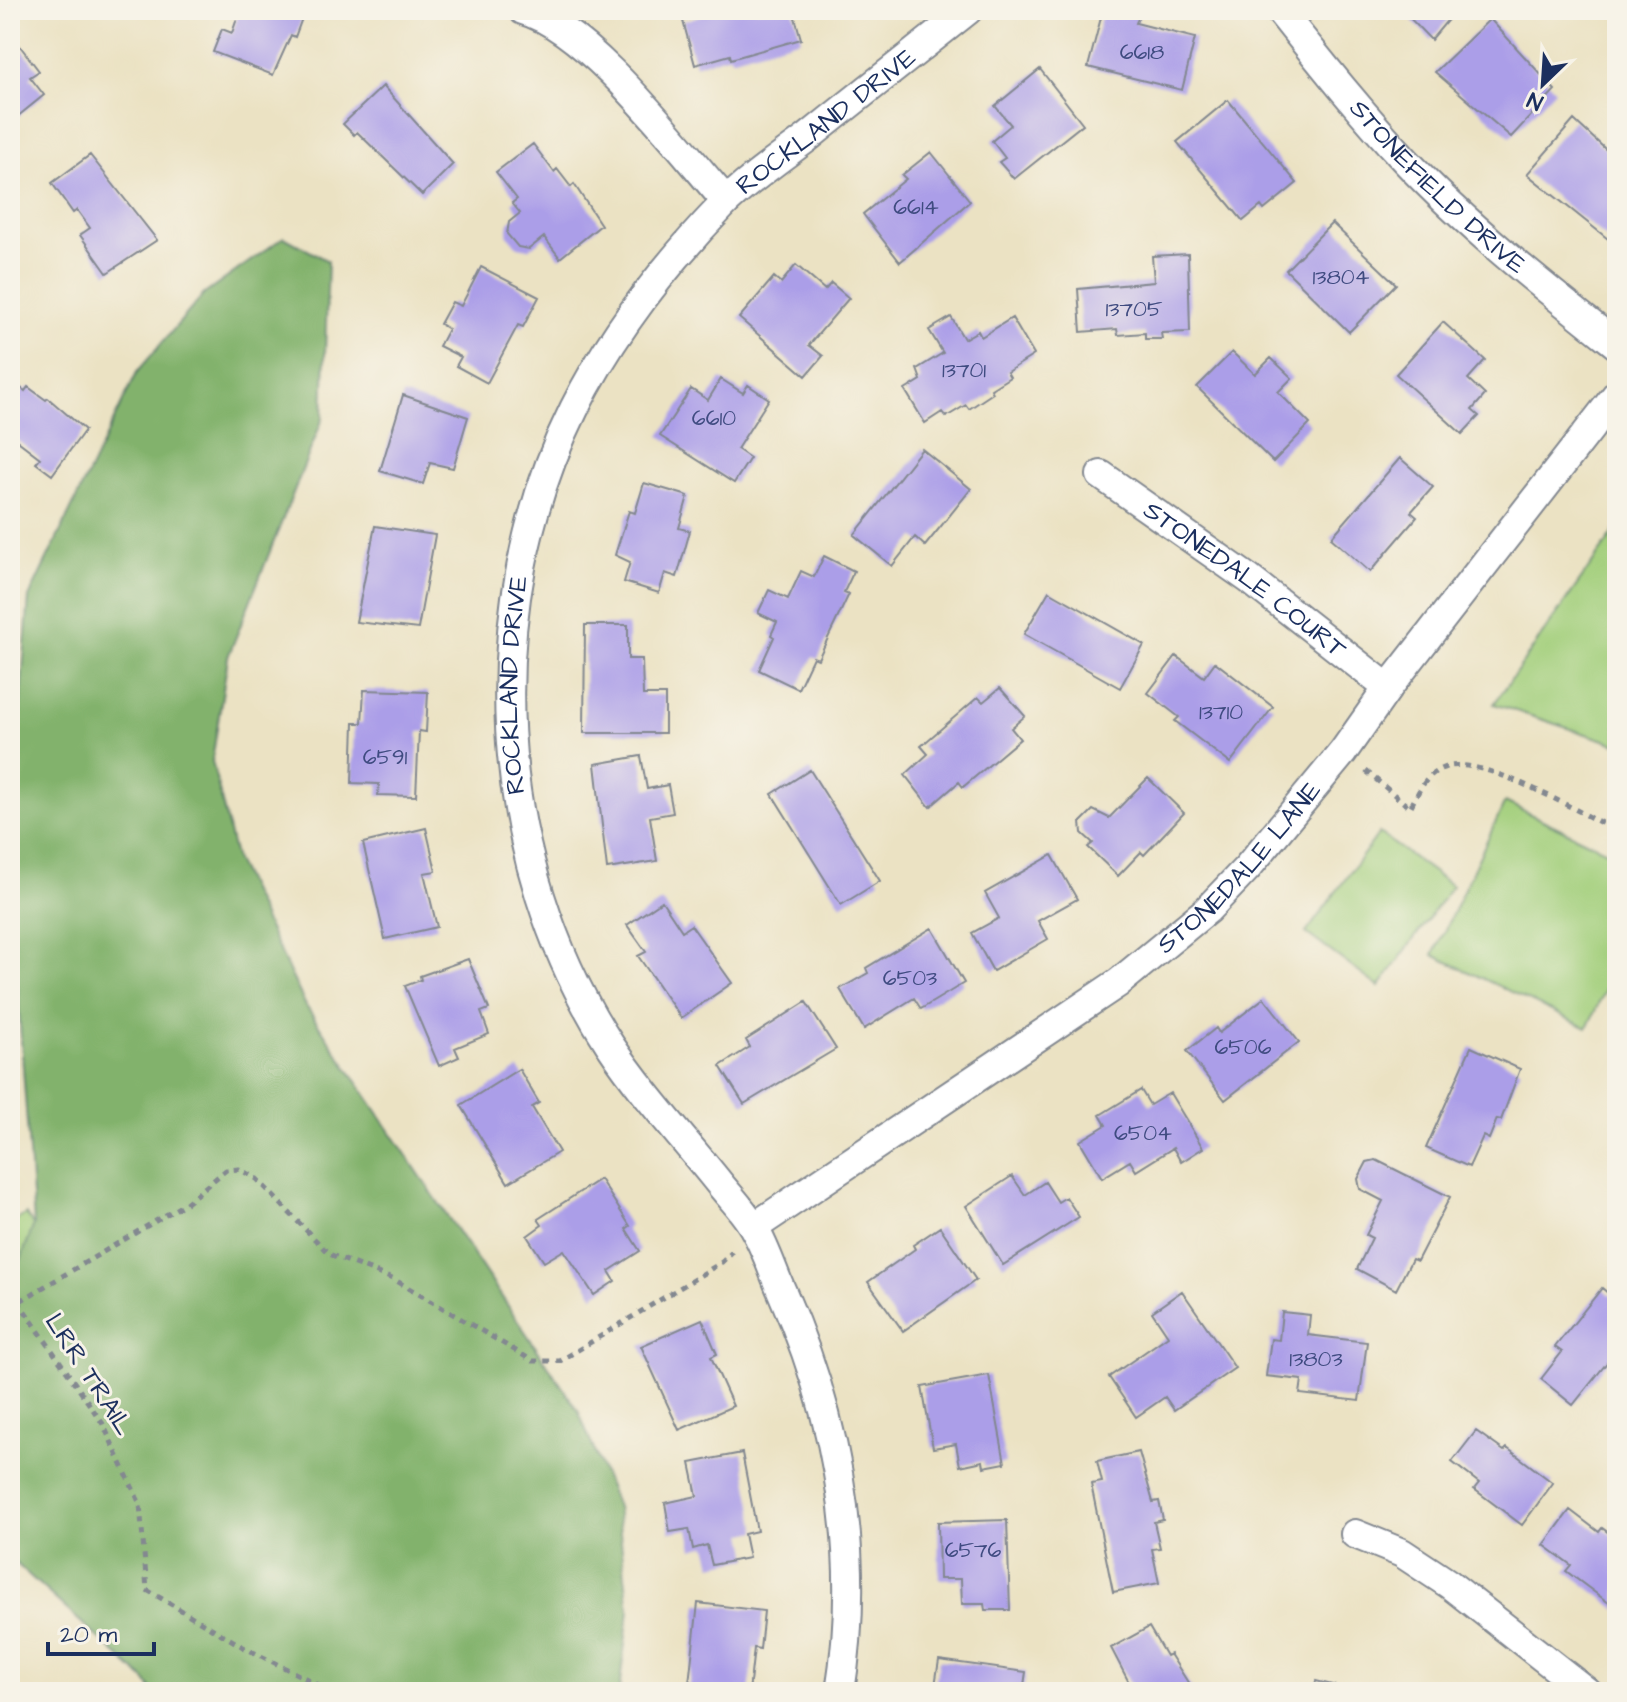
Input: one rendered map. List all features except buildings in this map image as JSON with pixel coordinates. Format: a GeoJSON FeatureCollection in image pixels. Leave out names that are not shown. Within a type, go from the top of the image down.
{"type":"FeatureCollection","features":[{"type":"Feature","properties":{"kind":"street"},"geometry":{"type":"LineString","coordinates":[[523,10],[553,21],[594,54],[726,201]]}},
{"type":"Feature","properties":{"kind":"street","name":"ROCKLAND DRIVE"},"geometry":{"type":"LineString","coordinates":[[840,1692],[849,1581],[840,1471],[808,1352],[754,1227],[611,1047],[561,951],[539,891],[523,830],[513,767],[509,697],[513,628],[525,552],[544,485],[572,414],[604,353],[652,285],[726,201],[968,10]]}},
{"type":"Feature","properties":{"kind":"street","name":"STONEFIELD DRIVE"},"geometry":{"type":"LineString","coordinates":[[1279,10],[1345,93],[1407,162],[1503,252],[1617,345]]}},
{"type":"Feature","properties":{"kind":"street","name":"STONEDALE LANE"},"geometry":{"type":"LineString","coordinates":[[754,1227],[1118,983],[1164,948],[1247,868],[1343,752],[1388,688],[1617,394]]}},
{"type":"Feature","properties":{"kind":"street","name":"STONEDALE COURT"},"geometry":{"type":"LineString","coordinates":[[1101,475],[1249,579],[1388,688]]}},
{"type":"Feature","properties":{"kind":"street"},"geometry":{"type":"LineString","coordinates":[[1355,1534],[1402,1553],[1449,1584],[1587,1692]]}},
{"type":"Feature","properties":{"kind":"path"},"geometry":{"type":"LineString","coordinates":[[1343,752],[1410,808],[1424,781],[1446,766],[1484,766],[1617,831]]}},
{"type":"Feature","properties":{"kind":"path"},"geometry":{"type":"LineString","coordinates":[[10,1307],[176,1210],[226,1170],[239,1169],[257,1179],[329,1254],[395,1280],[533,1361],[547,1363],[560,1361],[722,1262],[754,1227]]}},
{"type":"Feature","properties":{"kind":"path","name":"LRR TRAIL"},"geometry":{"type":"LineString","coordinates":[[18,1301],[103,1424],[140,1504],[147,1590],[245,1648],[333,1692]]}},
{"type":"Feature","properties":{"kind":"green space"},"geometry":{"type":"Polygon","coordinates":[[[284,237],[328,261],[323,418],[228,657],[212,761],[236,861],[306,1006],[578,1410],[617,1507],[629,1610],[619,1692],[153,1692],[146,1681],[10,1558],[10,1289],[34,1224],[10,883],[10,828],[29,597],[137,372],[203,295],[284,237]]]}},
{"type":"Feature","properties":{"kind":"green space"},"geometry":{"type":"Polygon","coordinates":[[[1617,528],[1617,744],[1494,704],[1617,528]]]}},
{"type":"Feature","properties":{"kind":"green space"},"geometry":{"type":"Polygon","coordinates":[[[1505,802],[1617,856],[1617,965],[1587,1028],[1433,955],[1505,802]]]}},
{"type":"Feature","properties":{"kind":"green space"},"geometry":{"type":"Polygon","coordinates":[[[1379,833],[1452,886],[1379,987],[1306,933],[1379,833]]]}},
{"type":"Feature","properties":{"kind":"green space"},"geometry":{"type":"Polygon","coordinates":[[[26,1214],[53,1256],[12,1281],[10,1224],[26,1214]]]}}]}
